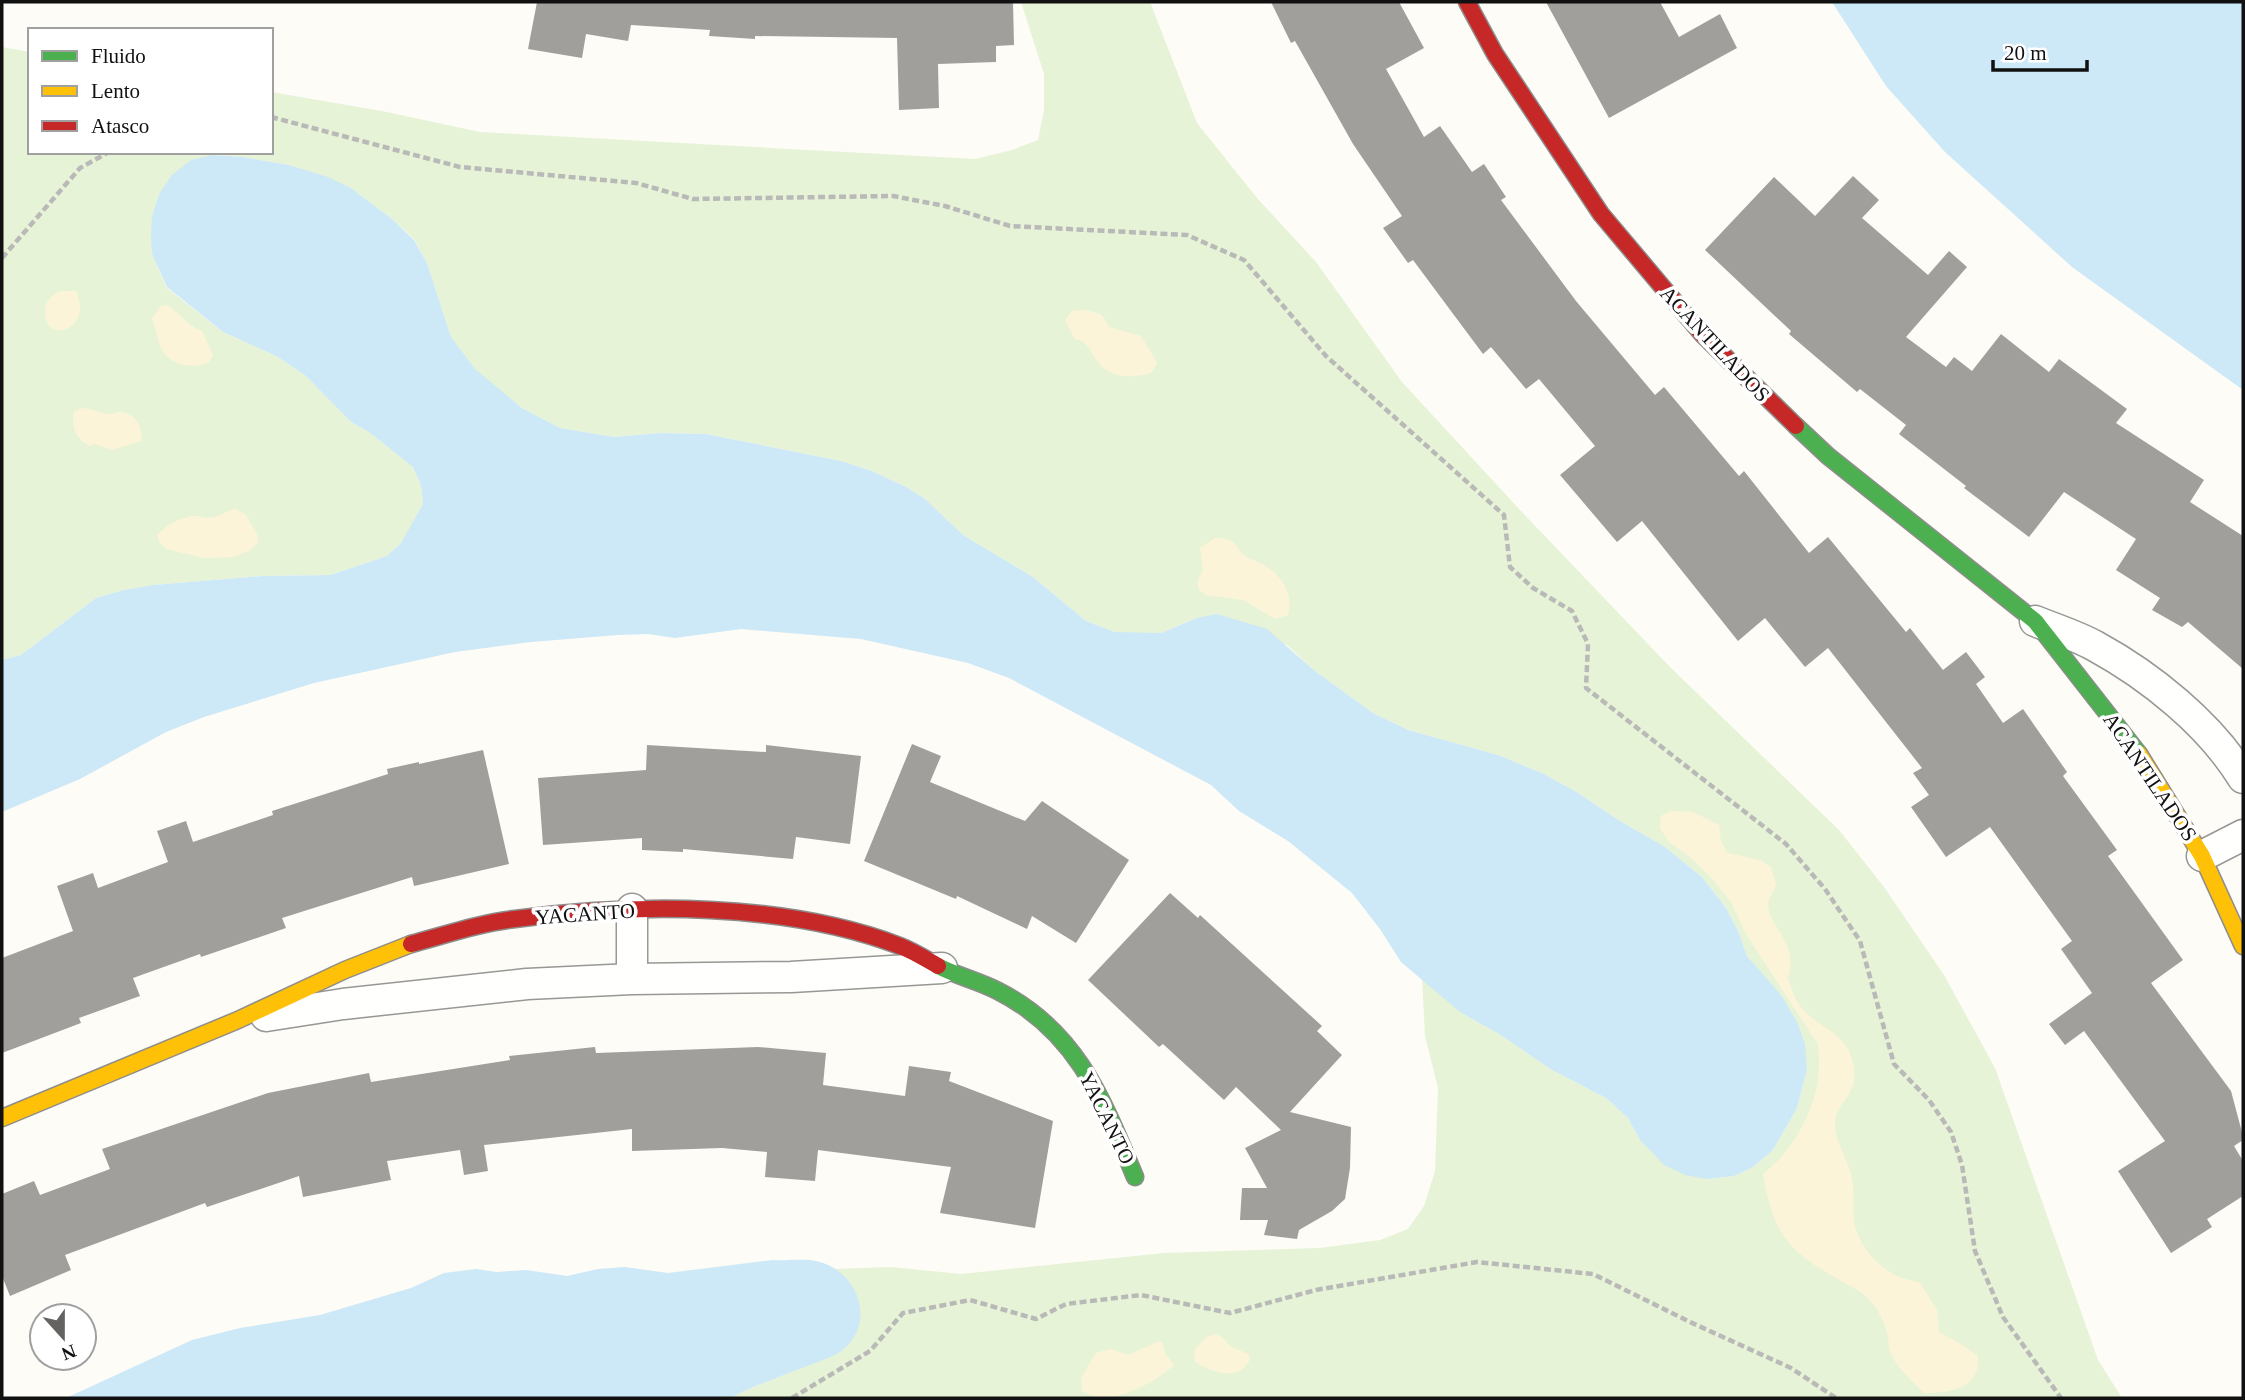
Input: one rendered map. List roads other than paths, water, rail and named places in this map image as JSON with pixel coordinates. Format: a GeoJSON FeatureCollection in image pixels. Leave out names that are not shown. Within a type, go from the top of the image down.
{"type":"FeatureCollection","features":[{"type":"Feature","properties":{"kind":"street","name":"ACANTILADOS"},"geometry":{"type":"LineString","coordinates":[[1467,2],[1495,54],[1601,214],[1702,334],[1828,456],[2035,621],[2134,746],[2202,856],[2243,946]]}},
{"type":"Feature","properties":{"kind":"street","name":"ACANTILADOS"},"geometry":{"type":"LineString","coordinates":[[2035,621],[2095,646],[2144,679],[2181,707],[2213,737],[2243,778]]}},
{"type":"Feature","properties":{"kind":"street"},"geometry":{"type":"LineString","coordinates":[[2202,856],[2243,835]]}},
{"type":"Feature","properties":{"kind":"street"},"geometry":{"type":"LineString","coordinates":[[632,909],[632,979]]}},
{"type":"Feature","properties":{"kind":"street","name":"YACANTO"},"geometry":{"type":"LineString","coordinates":[[2,1118],[238,1020],[345,970],[410,944],[513,919],[632,909],[737,912],[789,917],[862,933],[903,947],[942,968],[975,979],[1014,1000],[1046,1023],[1088,1073],[1110,1114],[1135,1177]]}},
{"type":"Feature","properties":{"kind":"street","name":"YACANTO"},"geometry":{"type":"LineString","coordinates":[[238,1020],[344,1004],[527,984],[632,979],[790,977],[942,968]]}},
{"type":"Feature","properties":{"kind":"water"},"geometry":{"type":"Polygon","coordinates":[[[1832,2],[2243,2],[2243,390],[2072,267],[1945,152],[1886,86],[1832,2]]]}},
{"type":"Feature","properties":{"kind":"water"},"geometry":{"type":"Polygon","coordinates":[[[212,155],[289,165],[328,177],[351,188],[392,219],[414,240],[427,263],[451,337],[475,369],[522,408],[560,428],[614,437],[660,433],[706,434],[841,461],[872,471],[924,498],[963,535],[1033,577],[1086,621],[1115,632],[1161,633],[1197,618],[1217,614],[1267,629],[1315,671],[1373,713],[1408,730],[1498,755],[1542,773],[1665,847],[1702,877],[1726,908],[1747,956],[1781,995],[1797,1022],[1805,1044],[1807,1069],[1797,1108],[1773,1150],[1753,1167],[1734,1176],[1707,1179],[1685,1175],[1664,1165],[1640,1140],[1628,1118],[1606,1098],[1552,1070],[1499,1034],[1460,1012],[1401,962],[1352,893],[1288,841],[1239,811],[1211,785],[1009,678],[968,663],[861,639],[741,629],[675,638],[648,634],[618,635],[455,652],[314,683],[204,717],[166,732],[80,779],[2,812],[2,660],[21,655],[96,598],[124,590],[262,576],[330,575],[387,556],[401,543],[423,504],[421,485],[413,467],[369,432],[351,422],[306,376],[278,357],[223,332],[167,287],[152,254],[152,216],[159,194],[172,175],[191,160],[212,155]]]}},
{"type":"Feature","properties":{"kind":"water"},"geometry":{"type":"Polygon","coordinates":[[[773,1260],[816,1261],[831,1266],[843,1275],[853,1287],[858,1300],[858,1328],[852,1341],[840,1352],[731,1398],[66,1398],[192,1340],[240,1328],[320,1315],[411,1288],[444,1273],[476,1269],[497,1272],[526,1270],[567,1276],[598,1269],[625,1267],[668,1273],[773,1260]]]}}]}
